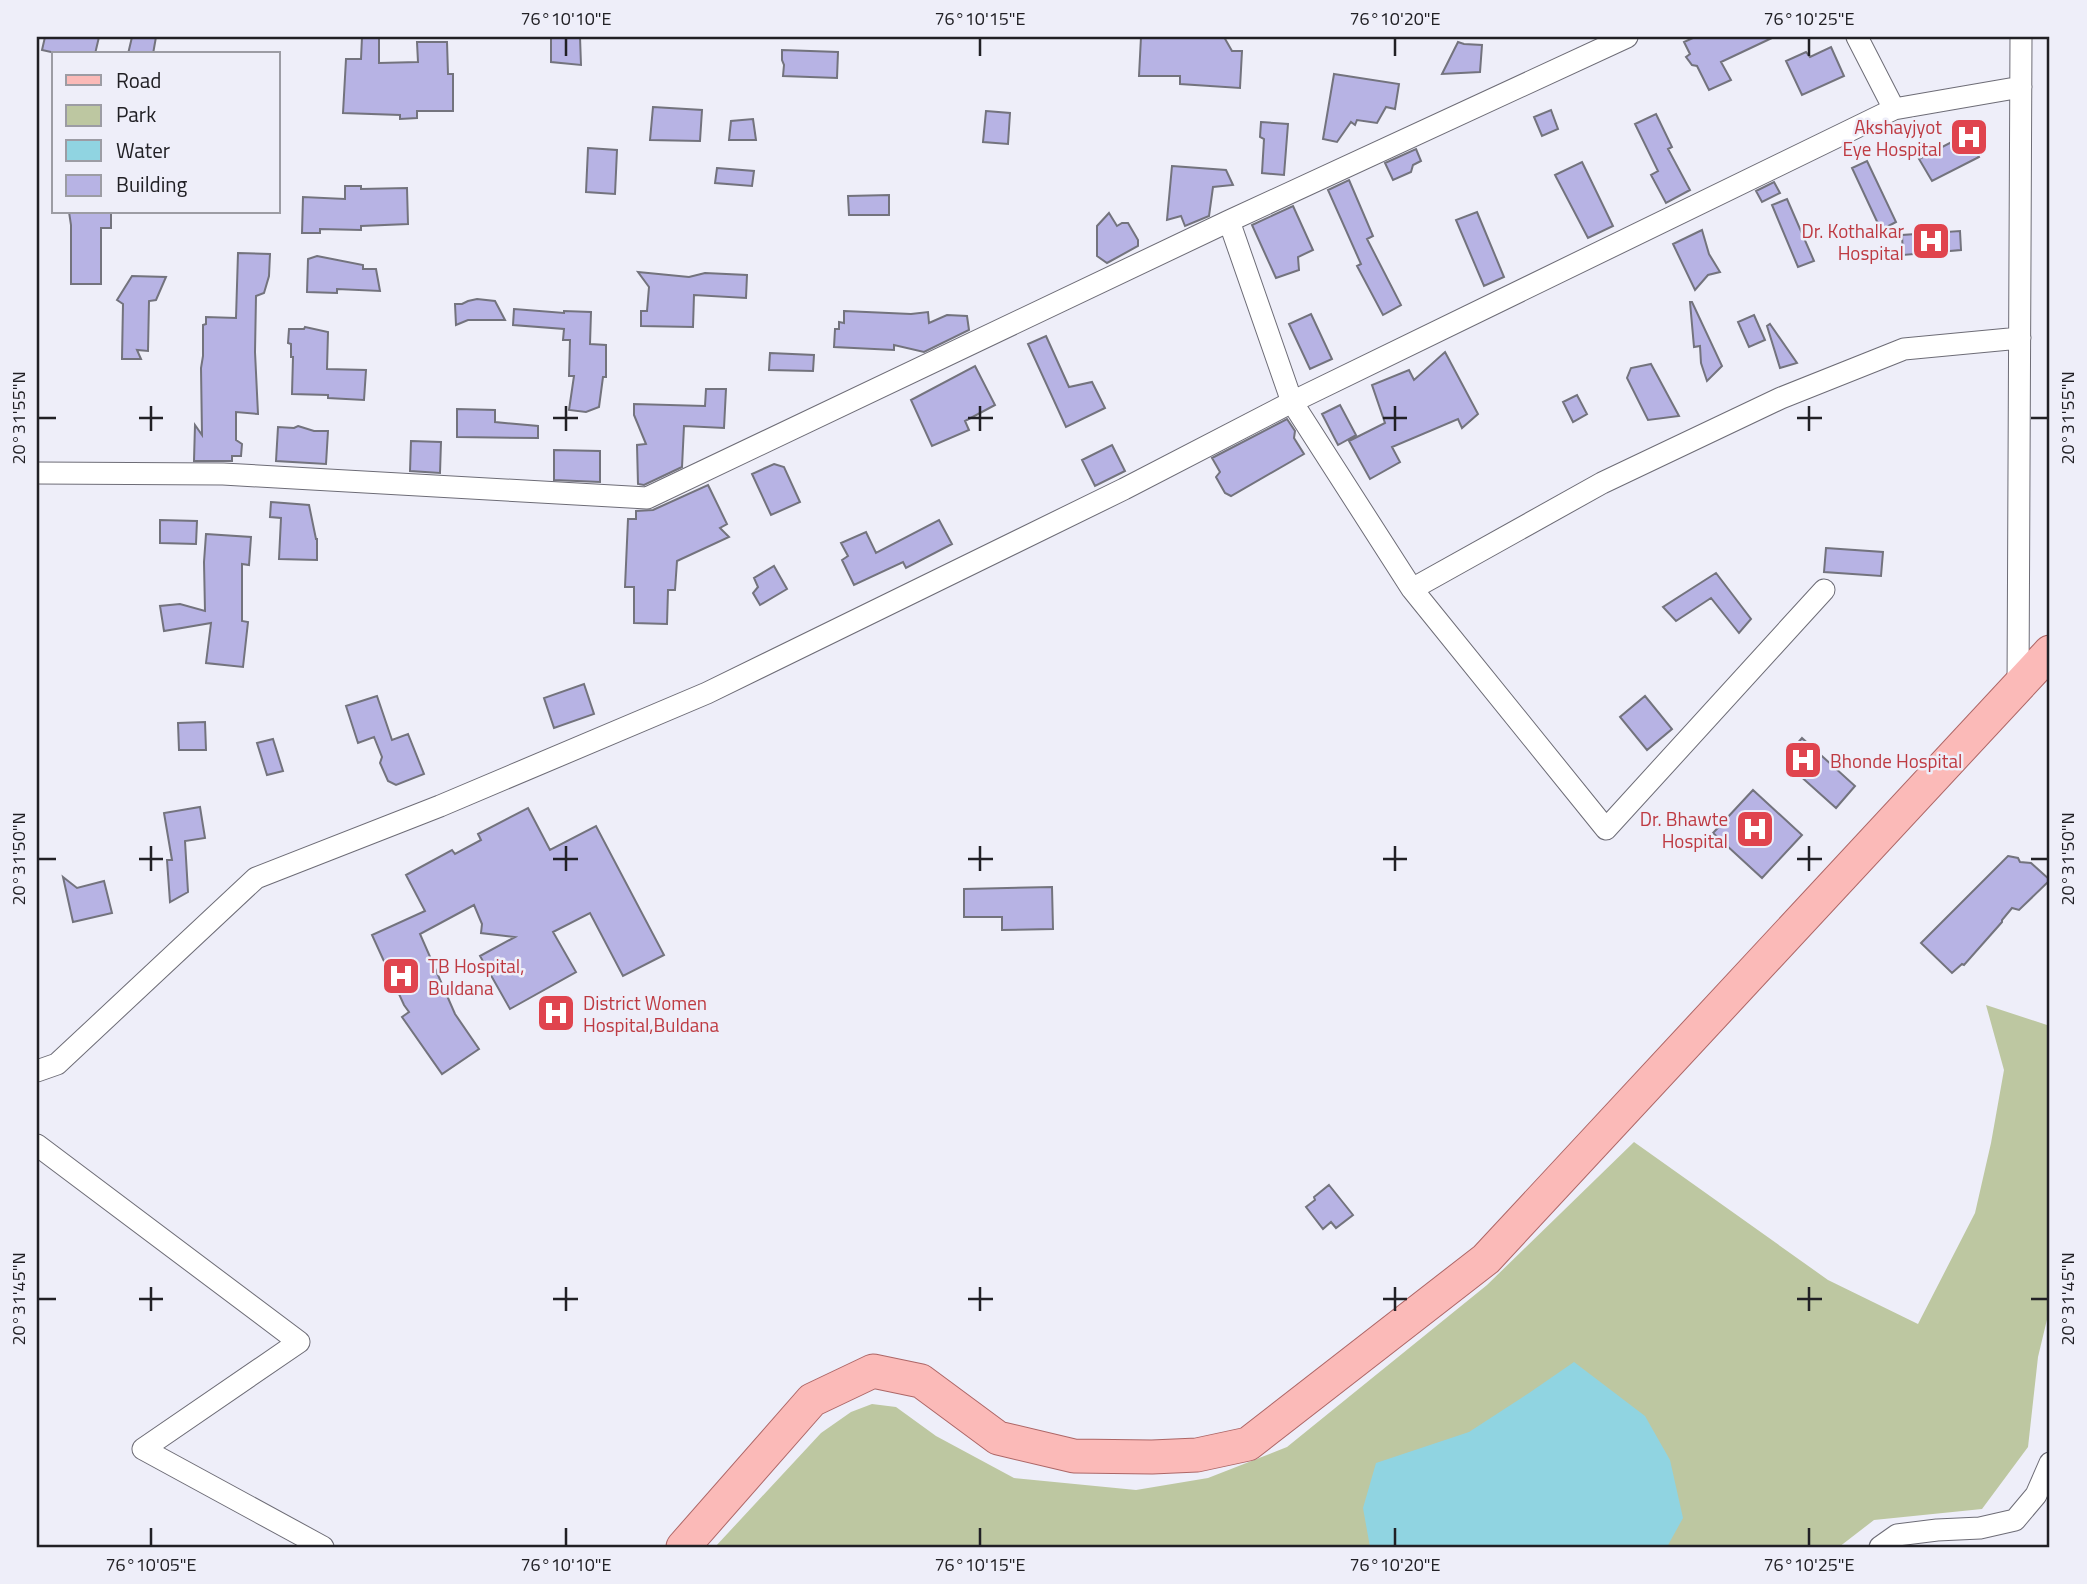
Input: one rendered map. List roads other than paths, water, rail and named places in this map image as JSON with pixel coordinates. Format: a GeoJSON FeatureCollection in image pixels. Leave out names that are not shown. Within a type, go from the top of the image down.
{"type":"FeatureCollection","features":[{"type":"Feature","properties":{"kind":"main road"},"geometry":{"type":"LineString","coordinates":[[683,1547],[812,1400],[873,1371],[921,1381],[998,1438],[1074,1456],[1197,1455],[1248,1444],[1486,1259],[2050,653]]}},
{"type":"Feature","properties":{"kind":"street"},"geometry":{"type":"LineString","coordinates":[[37,473],[223,474],[647,498],[1229,221],[1627,37]]}},
{"type":"Feature","properties":{"kind":"street"},"geometry":{"type":"LineString","coordinates":[[1857,37],[1894,109]]}},
{"type":"Feature","properties":{"kind":"street"},"geometry":{"type":"LineString","coordinates":[[2018,688],[2021,37]]}},
{"type":"Feature","properties":{"kind":"street"},"geometry":{"type":"LineString","coordinates":[[37,1071],[57,1064],[256,877],[440,806],[707,693],[1124,489],[1292,402],[1894,109],[2021,87]]}},
{"type":"Feature","properties":{"kind":"street"},"geometry":{"type":"LineString","coordinates":[[1229,221],[1292,402],[1412,589],[1606,829],[1824,590]]}},
{"type":"Feature","properties":{"kind":"street"},"geometry":{"type":"LineString","coordinates":[[1412,589],[1602,483],[1780,398],[1904,349],[2020,338]]}},
{"type":"Feature","properties":{"kind":"street"},"geometry":{"type":"LineString","coordinates":[[37,1145],[299,1342],[143,1449],[323,1547]]}},
{"type":"Feature","properties":{"kind":"street"},"geometry":{"type":"LineString","coordinates":[[1880,1547],[1897,1535],[1980,1528],[2015,1521],[2036,1495],[2050,1463]]}},
{"type":"Feature","properties":{"kind":"water"},"geometry":{"type":"Polygon","coordinates":[[[1574,1362],[1645,1416],[1670,1460],[1683,1518],[1667,1547],[1370,1547],[1363,1508],[1376,1463],[1469,1432],[1574,1362]]]}},
{"type":"Feature","properties":{"kind":"place","name":"Akshayjyot Eye Hospital"},"geometry":{"type":"Point","coordinates":[1969,137]}},
{"type":"Feature","properties":{"kind":"place","name":"Dr. Kothalkar Hospital"},"geometry":{"type":"Point","coordinates":[1931,241]}},
{"type":"Feature","properties":{"kind":"place","name":"Bhonde Hospital"},"geometry":{"type":"Point","coordinates":[1803,760]}},
{"type":"Feature","properties":{"kind":"place","name":"Dr. Bhawte Hospital"},"geometry":{"type":"Point","coordinates":[1755,829]}},
{"type":"Feature","properties":{"kind":"place","name":"TB Hospital, Buldana"},"geometry":{"type":"Point","coordinates":[401,976]}},
{"type":"Feature","properties":{"kind":"place","name":"District Women Hospital,Buldana"},"geometry":{"type":"Point","coordinates":[556,1013]}}]}
